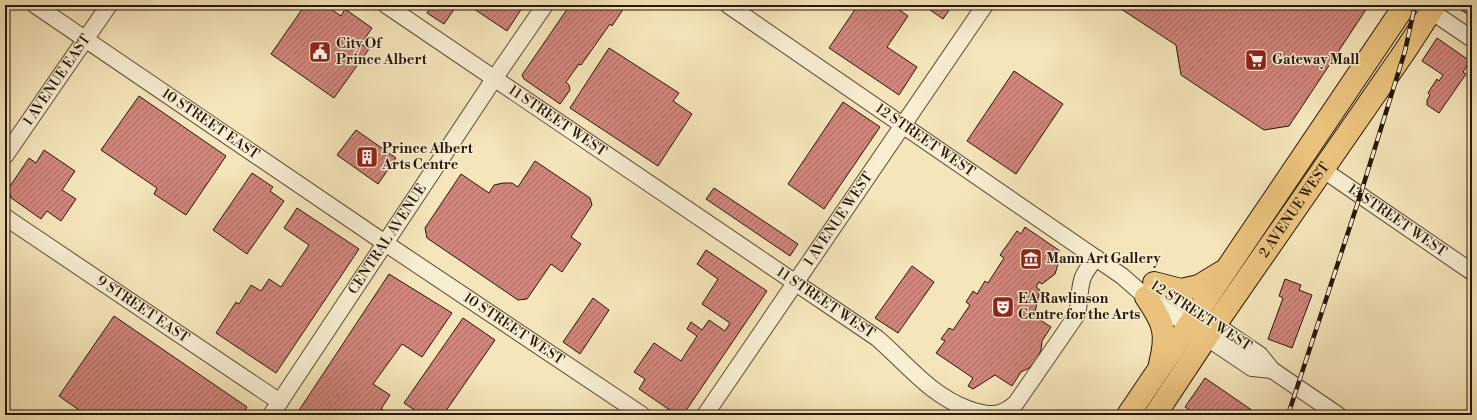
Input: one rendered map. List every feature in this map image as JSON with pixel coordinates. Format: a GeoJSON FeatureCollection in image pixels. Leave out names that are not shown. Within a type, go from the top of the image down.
{"type":"FeatureCollection","features":[{"type":"Feature","properties":{"kind":"highway","name":"2 AVENUE WEST"},"geometry":{"type":"LineString","coordinates":[[1155,415],[1202,325],[1228,268],[1405,5]]}},
{"type":"Feature","properties":{"kind":"highway","name":"2 AVENUE WEST"},"geometry":{"type":"LineString","coordinates":[[1128,415],[1160,368],[1202,325],[1322,169],[1433,8]]}},
{"type":"Feature","properties":{"kind":"highway"},"geometry":{"type":"LineString","coordinates":[[1160,368],[1165,340],[1163,329],[1156,312],[1150,290],[1180,290],[1199,286],[1228,268]]}},
{"type":"Feature","properties":{"kind":"street","name":"10 STREET EAST"},"geometry":{"type":"LineString","coordinates":[[35,5],[385,243]]}},
{"type":"Feature","properties":{"kind":"street","name":"1 AVENUE EAST"},"geometry":{"type":"LineString","coordinates":[[5,156],[109,5]]}},
{"type":"Feature","properties":{"kind":"street","name":"11 STREET WEST"},"geometry":{"type":"LineString","coordinates":[[386,5],[877,338],[915,375],[937,393],[972,411],[983,414],[994,414],[1009,409],[1016,403],[1072,322],[1078,311],[1083,277],[1096,258]]}},
{"type":"Feature","properties":{"kind":"street","name":"CENTRAL AVENUE"},"geometry":{"type":"LineString","coordinates":[[275,408],[494,79],[546,5]]}},
{"type":"Feature","properties":{"kind":"street","name":"12 STREET WEST"},"geometry":{"type":"LineString","coordinates":[[728,5],[1122,276],[1150,290],[1202,325],[1252,368],[1272,370],[1338,415]]}},
{"type":"Feature","properties":{"kind":"street","name":"1 AVENUE WEST"},"geometry":{"type":"LineString","coordinates":[[705,415],[904,126],[985,5]]}},
{"type":"Feature","properties":{"kind":"street"},"geometry":{"type":"LineString","coordinates":[[1433,8],[1472,39]]}},
{"type":"Feature","properties":{"kind":"street","name":"13 STREET WEST"},"geometry":{"type":"LineString","coordinates":[[1322,169],[1472,272]]}},
{"type":"Feature","properties":{"kind":"street","name":"9 STREET EAST"},"geometry":{"type":"LineString","coordinates":[[5,217],[275,408]]}},
{"type":"Feature","properties":{"kind":"street","name":"10 STREET WEST"},"geometry":{"type":"LineString","coordinates":[[385,243],[642,415]]}},
{"type":"Feature","properties":{"kind":"building","name":"City Of Prince Albert"},"geometry":{"type":"Polygon","coordinates":[[[305,5],[325,5],[341,16],[345,9],[372,28],[361,44],[369,49],[334,98],[271,54],[305,5]]]}},
{"type":"Feature","properties":{"kind":"building"},"geometry":{"type":"Polygon","coordinates":[[[432,5],[457,5],[444,24],[427,13],[432,5]]]}},
{"type":"Feature","properties":{"kind":"building"},"geometry":{"type":"Polygon","coordinates":[[[468,5],[524,5],[507,31],[468,5]]]}},
{"type":"Feature","properties":{"kind":"building"},"geometry":{"type":"Polygon","coordinates":[[[570,5],[619,5],[624,8],[612,26],[610,24],[581,65],[579,64],[566,82],[569,85],[570,90],[560,104],[524,79],[522,75],[570,5]]]}},
{"type":"Feature","properties":{"kind":"building"},"geometry":{"type":"Polygon","coordinates":[[[858,5],[892,5],[908,16],[887,47],[917,67],[899,95],[829,48],[858,5]]]}},
{"type":"Feature","properties":{"kind":"building"},"geometry":{"type":"Polygon","coordinates":[[[923,5],[951,5],[952,6],[943,19],[923,5]]]}},
{"type":"Feature","properties":{"kind":"building","name":"Gateway Mall"},"geometry":{"type":"Polygon","coordinates":[[[1115,5],[1369,5],[1289,126],[1264,130],[1181,75],[1176,45],[1115,5]]]}},
{"type":"Feature","properties":{"kind":"building"},"geometry":{"type":"Polygon","coordinates":[[[1472,5],[1472,17],[1455,6],[1472,5]]]}},
{"type":"Feature","properties":{"kind":"building"},"geometry":{"type":"Polygon","coordinates":[[[1437,38],[1470,61],[1463,72],[1466,74],[1439,113],[1427,105],[1427,100],[1430,95],[1428,93],[1437,79],[1439,81],[1443,75],[1422,61],[1437,38]]]}},
{"type":"Feature","properties":{"kind":"building"},"geometry":{"type":"Polygon","coordinates":[[[609,48],[679,93],[673,101],[692,114],[658,166],[570,108],[609,48]]]}},
{"type":"Feature","properties":{"kind":"building"},"geometry":{"type":"Polygon","coordinates":[[[1014,71],[1063,104],[1016,174],[967,141],[1014,71]]]}},
{"type":"Feature","properties":{"kind":"building"},"geometry":{"type":"Polygon","coordinates":[[[139,96],[226,156],[186,215],[154,194],[157,188],[101,150],[139,96]]]}},
{"type":"Feature","properties":{"kind":"building"},"geometry":{"type":"Polygon","coordinates":[[[843,102],[880,127],[824,209],[788,184],[843,102]]]}},
{"type":"Feature","properties":{"kind":"building","name":"Prince Albert Arts Centre"},"geometry":{"type":"Polygon","coordinates":[[[356,130],[396,158],[378,184],[337,155],[356,130]]]}},
{"type":"Feature","properties":{"kind":"building"},"geometry":{"type":"Polygon","coordinates":[[[44,150],[75,171],[62,190],[76,199],[61,221],[47,211],[41,219],[10,197],[11,195],[6,192],[29,158],[36,163],[44,150]]]}},
{"type":"Feature","properties":{"kind":"building"},"geometry":{"type":"Polygon","coordinates":[[[535,161],[590,198],[592,205],[571,237],[581,244],[562,272],[551,264],[527,299],[518,300],[427,238],[425,228],[461,174],[489,193],[494,185],[503,183],[512,183],[518,187],[535,161]]]}},
{"type":"Feature","properties":{"kind":"building"},"geometry":{"type":"Polygon","coordinates":[[[252,173],[273,187],[270,191],[284,201],[247,254],[213,230],[252,173]]]}},
{"type":"Feature","properties":{"kind":"building"},"geometry":{"type":"Polygon","coordinates":[[[714,188],[798,244],[790,256],[706,199],[714,188]]]}},
{"type":"Feature","properties":{"kind":"building"},"geometry":{"type":"Polygon","coordinates":[[[297,208],[359,249],[276,373],[216,333],[236,302],[239,304],[251,285],[261,291],[269,279],[281,287],[309,245],[284,228],[297,208]]]}},
{"type":"Feature","properties":{"kind":"building","name":"EA Rawlinson Centre for the Arts"},"geometry":{"type":"Polygon","coordinates":[[[1025,227],[1060,251],[1055,258],[1059,261],[1055,274],[1042,284],[1039,282],[1036,287],[1040,290],[1034,316],[1051,327],[1042,341],[1041,350],[1037,359],[1029,368],[1021,372],[1012,386],[995,375],[973,389],[968,386],[973,378],[936,353],[945,341],[941,339],[949,328],[953,330],[970,305],[966,302],[973,291],[977,294],[985,281],[988,283],[1004,258],[1000,255],[1017,231],[1021,234],[1025,227]]]}},
{"type":"Feature","properties":{"kind":"building"},"geometry":{"type":"Polygon","coordinates":[[[706,250],[767,291],[685,412],[677,415],[639,389],[645,379],[634,372],[654,343],[681,361],[697,336],[687,329],[691,322],[702,330],[709,320],[725,331],[730,323],[702,304],[718,279],[697,264],[706,250]]]}},
{"type":"Feature","properties":{"kind":"building"},"geometry":{"type":"Polygon","coordinates":[[[912,266],[934,282],[898,333],[875,318],[912,266]]]}},
{"type":"Feature","properties":{"kind":"building"},"geometry":{"type":"Polygon","coordinates":[[[389,274],[452,313],[422,357],[402,344],[373,384],[390,395],[381,409],[387,412],[385,415],[296,415],[389,274]]]}},
{"type":"Feature","properties":{"kind":"building"},"geometry":{"type":"Polygon","coordinates":[[[1285,279],[1301,285],[1299,290],[1312,295],[1292,348],[1268,339],[1283,298],[1279,296],[1285,279]]]}},
{"type":"Feature","properties":{"kind":"building"},"geometry":{"type":"Polygon","coordinates":[[[593,298],[609,310],[580,354],[563,342],[593,298]]]}},
{"type":"Feature","properties":{"kind":"building"},"geometry":{"type":"Polygon","coordinates":[[[114,316],[247,407],[242,415],[86,415],[59,396],[114,316]]]}},
{"type":"Feature","properties":{"kind":"building"},"geometry":{"type":"Polygon","coordinates":[[[463,318],[495,340],[443,415],[422,415],[404,403],[463,318]]]}},
{"type":"Feature","properties":{"kind":"building"},"geometry":{"type":"Polygon","coordinates":[[[1205,378],[1259,415],[1197,415],[1185,407],[1205,378]]]}},
{"type":"Feature","properties":{"kind":"railway"},"geometry":{"type":"LineString","coordinates":[[1288,415],[1360,196],[1405,51],[1415,5]]}},
{"type":"Feature","properties":{"kind":"place","name":"City Of Prince Albert"},"geometry":{"type":"Point","coordinates":[320,52]}},
{"type":"Feature","properties":{"kind":"place","name":"Gateway Mall"},"geometry":{"type":"Point","coordinates":[1256,60]}},
{"type":"Feature","properties":{"kind":"place","name":"Prince Albert Arts Centre"},"geometry":{"type":"Point","coordinates":[367,157]}},
{"type":"Feature","properties":{"kind":"place","name":"Mann Art Gallery"},"geometry":{"type":"Point","coordinates":[1031,259]}},
{"type":"Feature","properties":{"kind":"place","name":"EA Rawlinson Centre for the Arts"},"geometry":{"type":"Point","coordinates":[1003,307]}}]}
